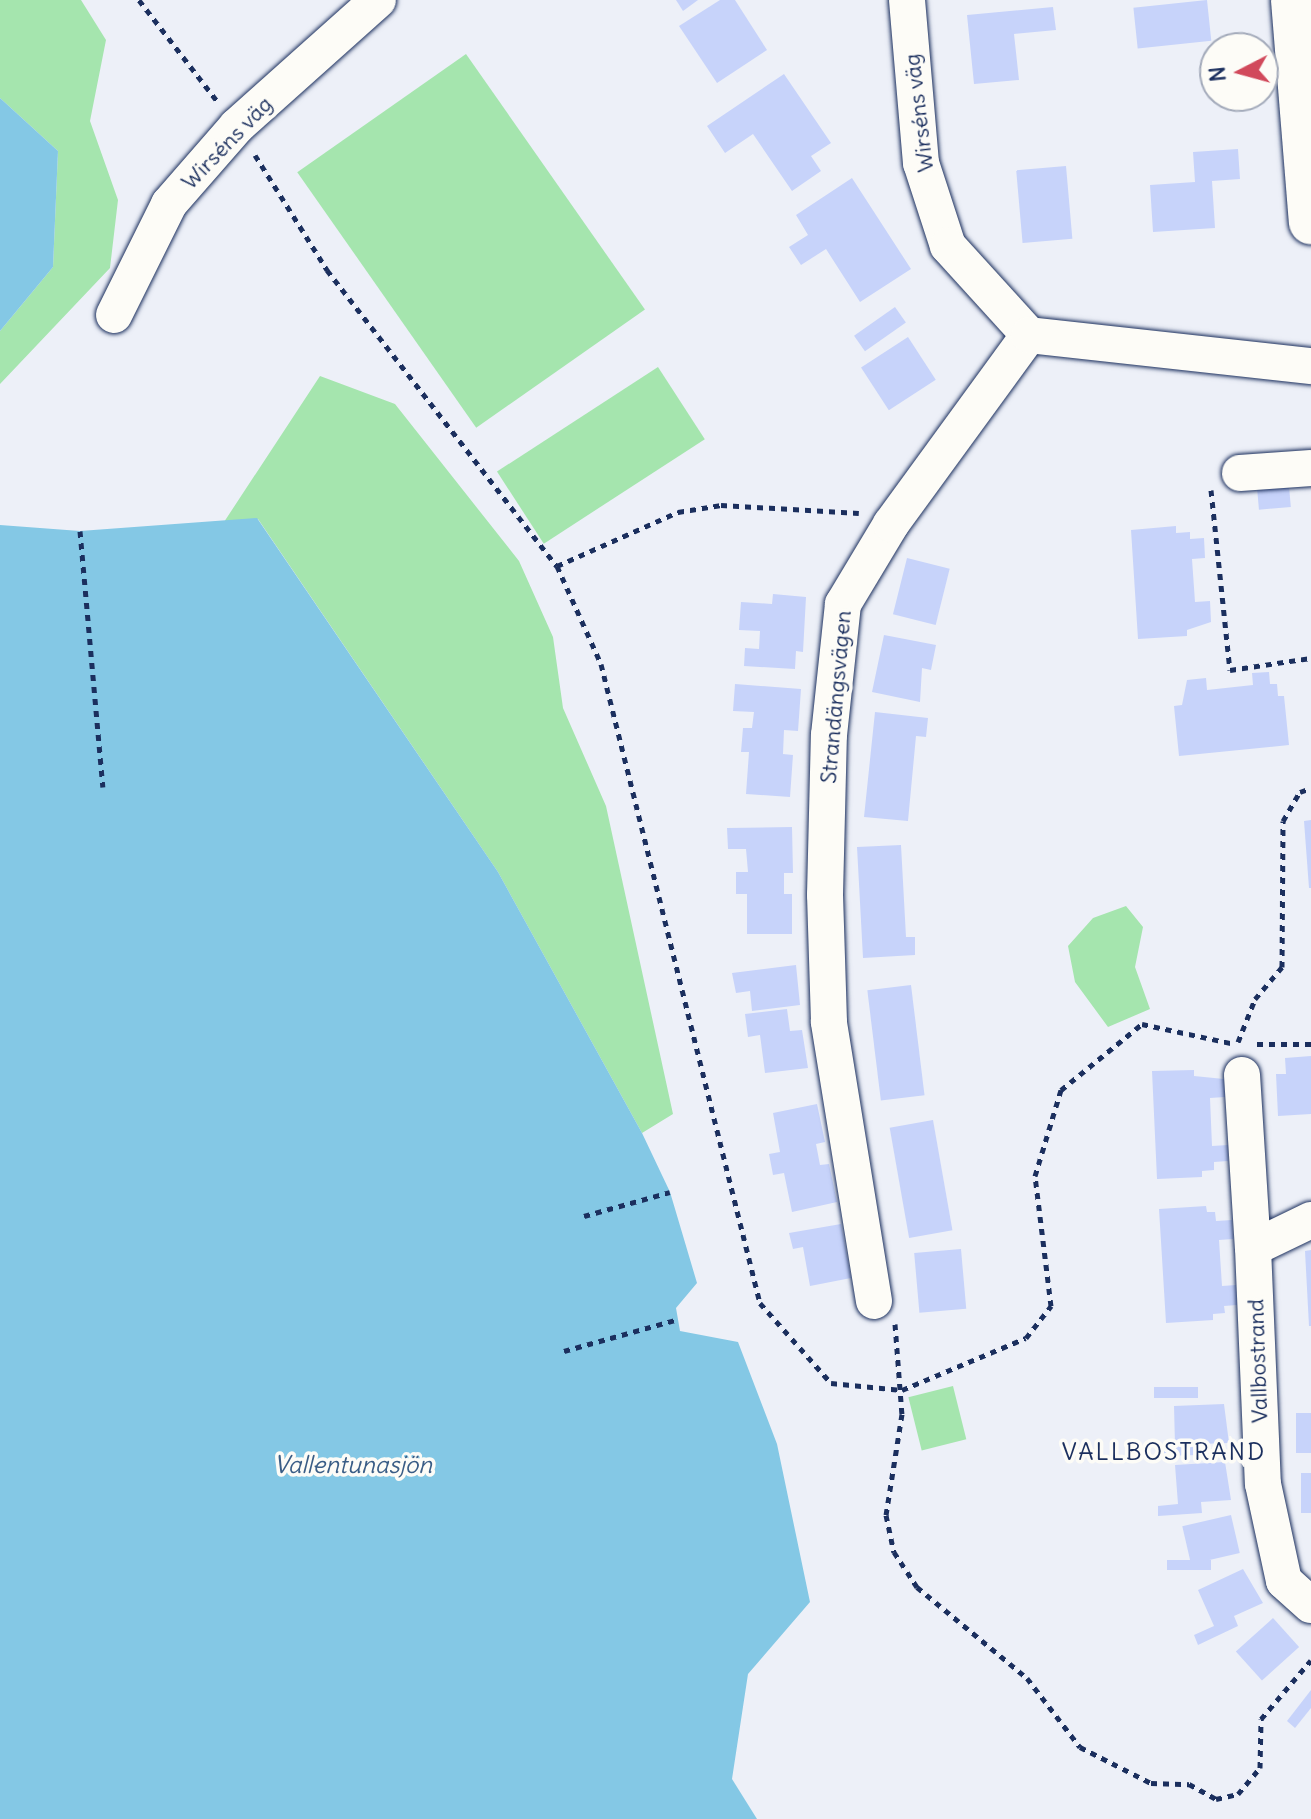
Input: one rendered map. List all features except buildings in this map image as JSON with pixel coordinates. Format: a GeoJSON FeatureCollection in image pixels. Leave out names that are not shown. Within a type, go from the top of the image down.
{"type":"FeatureCollection","features":[{"type":"Feature","properties":{"kind":"street","name":"Wirséns väg"},"geometry":{"type":"LineString","coordinates":[[114,315],[169,204],[237,126],[378,0]]}},
{"type":"Feature","properties":{"kind":"street","name":"Wirséns väg"},"geometry":{"type":"LineString","coordinates":[[907,0],[921,163],[948,246],[1029,335]]}},
{"type":"Feature","properties":{"kind":"street"},"geometry":{"type":"LineString","coordinates":[[1293,0],[1311,222]]}},
{"type":"Feature","properties":{"kind":"street"},"geometry":{"type":"LineString","coordinates":[[1029,335],[1311,366]]}},
{"type":"Feature","properties":{"kind":"street","name":"Strandängsvägen"},"geometry":{"type":"LineString","coordinates":[[874,1301],[829,1022],[825,895],[829,735],[843,604],[891,524],[1029,335]]}},
{"type":"Feature","properties":{"kind":"street"},"geometry":{"type":"LineString","coordinates":[[1225,476],[1311,468]]}},
{"type":"Feature","properties":{"kind":"street","name":"Vallbostrand"},"geometry":{"type":"LineString","coordinates":[[1239,1060],[1253,1248],[1263,1484],[1284,1581],[1311,1605]]}},
{"type":"Feature","properties":{"kind":"street"},"geometry":{"type":"LineString","coordinates":[[1253,1248],[1311,1220]]}},
{"type":"Feature","properties":{"kind":"path"},"geometry":{"type":"LineString","coordinates":[[139,0],[237,126],[327,270],[557,566],[601,664],[760,1303],[831,1383],[902,1390],[1026,1338],[1051,1306],[1035,1176],[1061,1090],[1142,1024],[1239,1060],[1311,1044]]}},
{"type":"Feature","properties":{"kind":"path"},"geometry":{"type":"LineString","coordinates":[[1225,476],[1230,670],[1311,658]]}},
{"type":"Feature","properties":{"kind":"path"},"geometry":{"type":"LineString","coordinates":[[557,566],[678,512],[721,505],[865,513],[891,524]]}},
{"type":"Feature","properties":{"kind":"path"},"geometry":{"type":"LineString","coordinates":[[80,531],[103,787]]}},
{"type":"Feature","properties":{"kind":"path"},"geometry":{"type":"LineString","coordinates":[[1239,1060],[1255,999],[1282,967],[1283,821],[1300,792],[1311,788]]}},
{"type":"Feature","properties":{"kind":"path"},"geometry":{"type":"LineString","coordinates":[[584,1216],[670,1192]]}},
{"type":"Feature","properties":{"kind":"path"},"geometry":{"type":"LineString","coordinates":[[874,1301],[889,1305],[893,1316],[902,1390],[886,1515],[894,1552],[917,1587],[1027,1678],[1080,1747],[1151,1783],[1189,1784],[1216,1799],[1238,1794],[1260,1768],[1261,1719],[1311,1660]]}},
{"type":"Feature","properties":{"kind":"path"},"geometry":{"type":"LineString","coordinates":[[564,1351],[675,1320]]}},
{"type":"Feature","properties":{"kind":"green space"},"geometry":{"type":"Polygon","coordinates":[[[0,0],[81,0],[106,40],[90,121],[118,200],[110,268],[0,384],[0,331],[53,267],[58,151],[0,98],[0,0]]]}},
{"type":"Feature","properties":{"kind":"green space"},"geometry":{"type":"Polygon","coordinates":[[[466,54],[645,310],[476,428],[297,172],[466,54]]]}},
{"type":"Feature","properties":{"kind":"green space"},"geometry":{"type":"Polygon","coordinates":[[[658,367],[705,439],[544,544],[497,472],[658,367]]]}},
{"type":"Feature","properties":{"kind":"green space"},"geometry":{"type":"Polygon","coordinates":[[[320,376],[395,404],[519,561],[553,637],[563,708],[606,806],[673,1114],[642,1133],[498,872],[258,519],[224,522],[320,376]]]}},
{"type":"Feature","properties":{"kind":"green space"},"geometry":{"type":"Polygon","coordinates":[[[1126,906],[1143,927],[1135,967],[1150,1009],[1108,1027],[1075,982],[1068,946],[1093,918],[1126,906]]]}},
{"type":"Feature","properties":{"kind":"green space"},"geometry":{"type":"Polygon","coordinates":[[[953,1386],[966,1439],[922,1450],[908,1397],[953,1386]]]}},
{"type":"Feature","properties":{"kind":"water"},"geometry":{"type":"Polygon","coordinates":[[[0,98],[58,151],[53,267],[0,331],[0,98]]]}},
{"type":"Feature","properties":{"kind":"water","name":"Vallentunasjön"},"geometry":{"type":"Polygon","coordinates":[[[257,518],[498,872],[642,1133],[670,1192],[697,1283],[676,1308],[680,1331],[738,1342],[777,1444],[810,1602],[748,1674],[732,1779],[757,1819],[0,1819],[0,525],[80,531],[257,518]]]}},
{"type":"Feature","properties":{"kind":"district","name":"VALLBOSTRAND"},"geometry":{"type":"Point","coordinates":[1164,1452]}}]}
